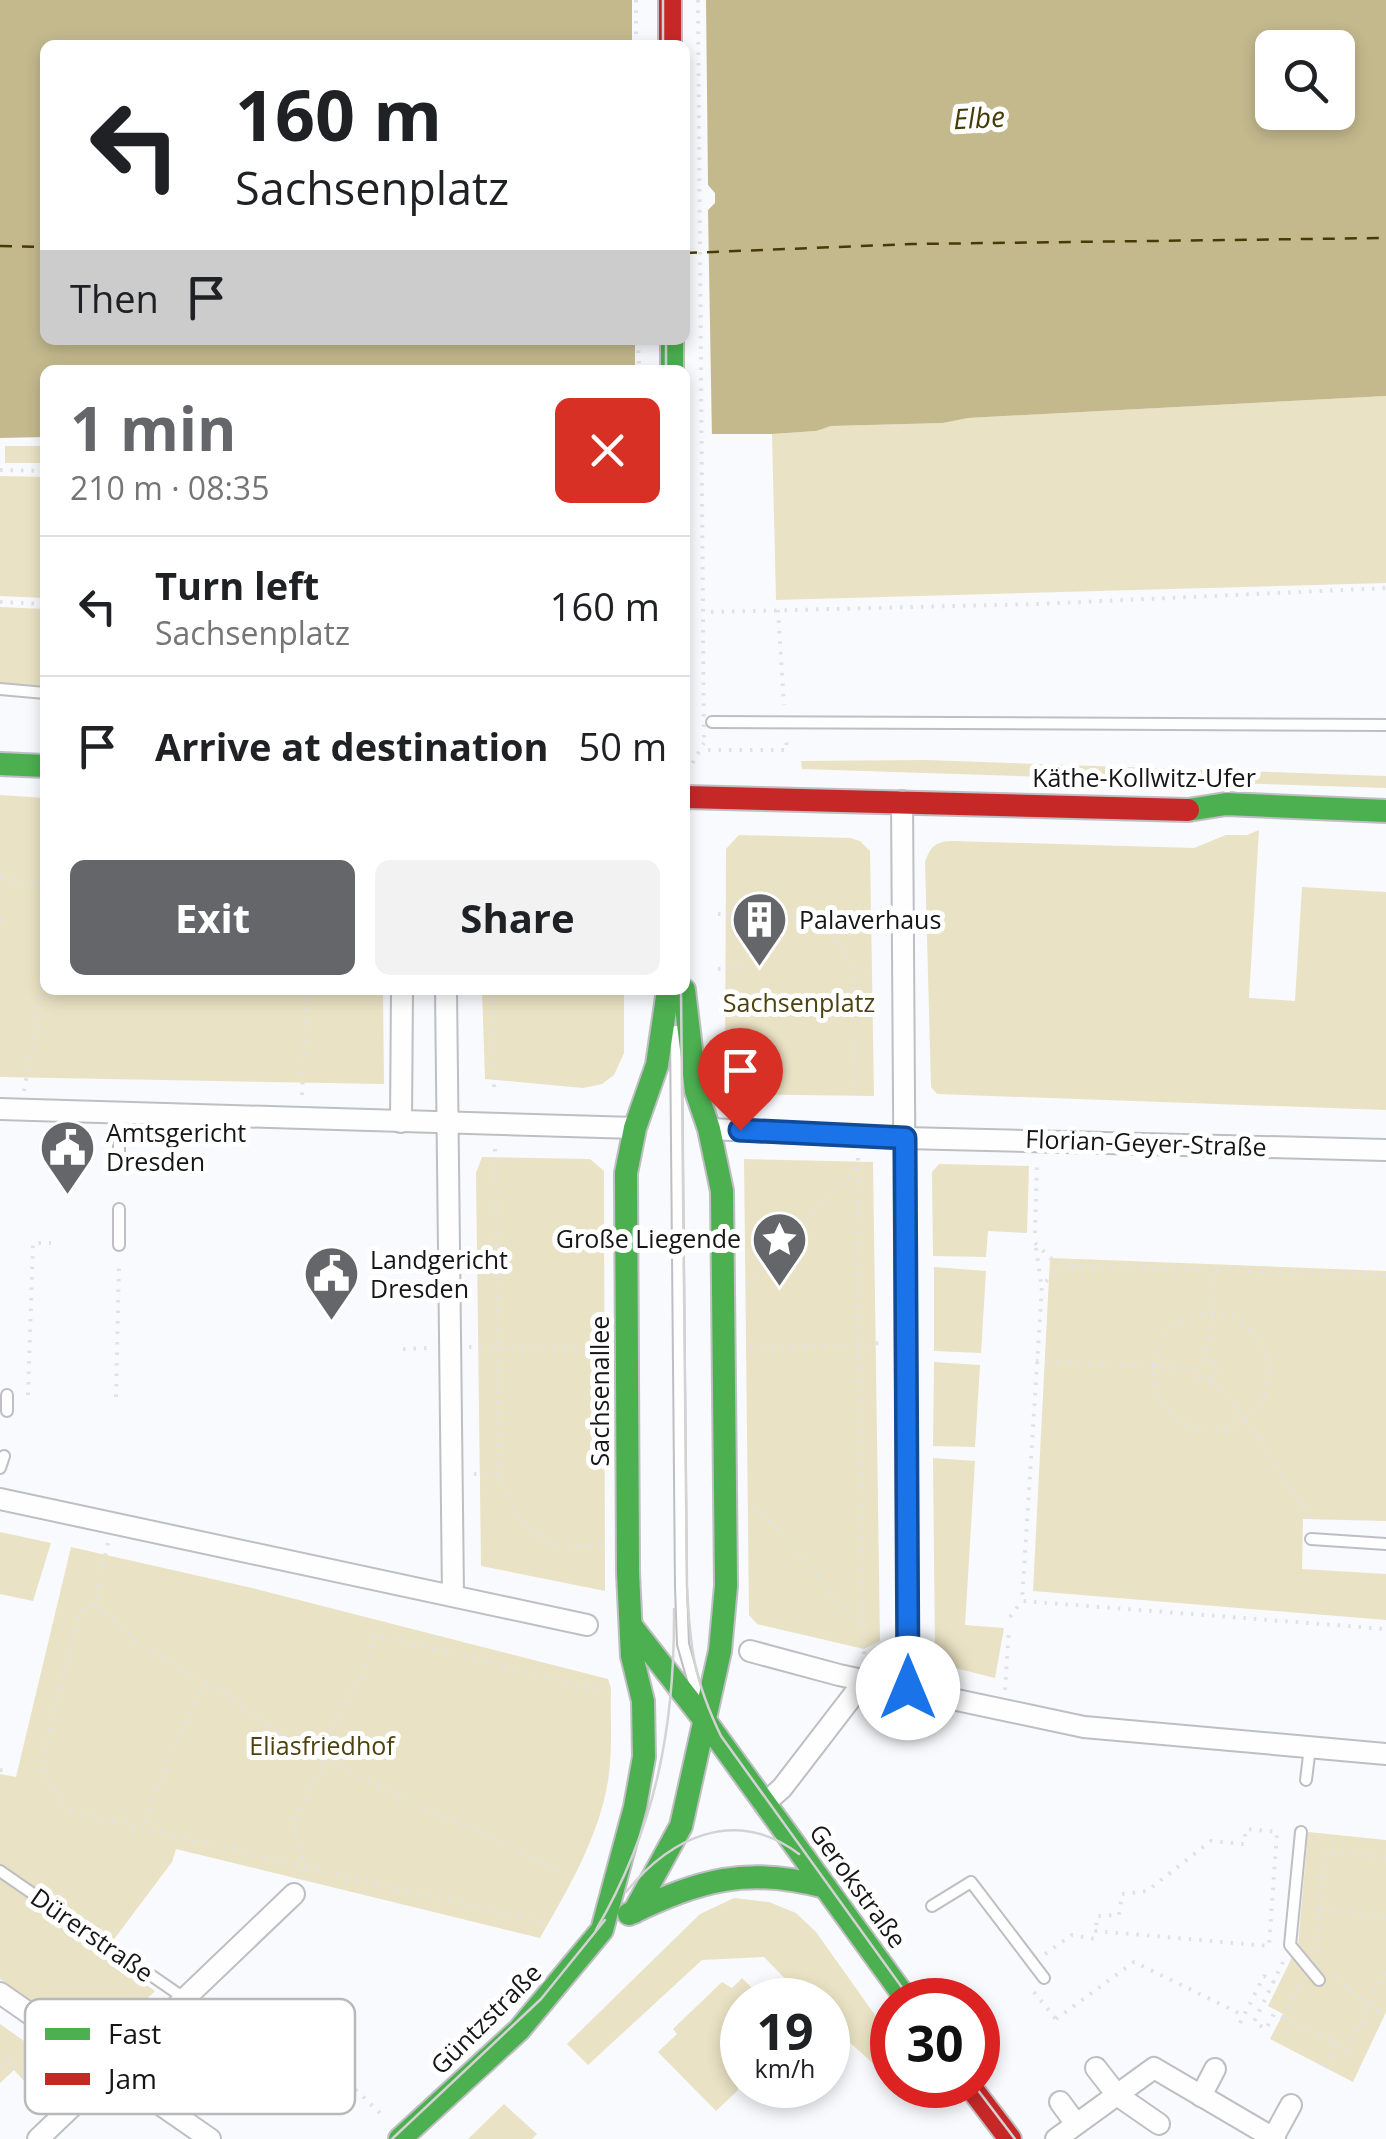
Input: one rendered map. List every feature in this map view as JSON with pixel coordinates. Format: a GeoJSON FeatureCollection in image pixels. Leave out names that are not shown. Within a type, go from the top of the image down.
{"type":"FeatureCollection","features":[{"type":"Feature","properties":{"kind":"main road"},"geometry":{"type":"LineString","coordinates":[[670,0],[670,40]]}},
{"type":"Feature","properties":{"kind":"main road"},"geometry":{"type":"LineString","coordinates":[[0,764],[40,766]]}},
{"type":"Feature","properties":{"kind":"main road"},"geometry":{"type":"LineString","coordinates":[[690,797],[902,801]]}},
{"type":"Feature","properties":{"kind":"main road","name":"Käthe-Kollwitz-Ufer"},"geometry":{"type":"LineString","coordinates":[[902,801],[1184,810],[1226,804],[1386,811]]}},
{"type":"Feature","properties":{"kind":"main road"},"geometry":{"type":"LineString","coordinates":[[635,1128],[658,1066],[667,995]]}},
{"type":"Feature","properties":{"kind":"main road"},"geometry":{"type":"LineString","coordinates":[[685,995],[696,1092],[709,1128]]}},
{"type":"Feature","properties":{"kind":"main road","name":"Sachsenallee"},"geometry":{"type":"LineString","coordinates":[[632,1656],[625,1240],[626,1173],[635,1128]]}},
{"type":"Feature","properties":{"kind":"main road","name":"Güntzstraße"},"geometry":{"type":"LineString","coordinates":[[634,1912],[660,1870],[680,1826],[720,1651],[726,1586],[722,1192],[709,1128]]}},
{"type":"Feature","properties":{"kind":"main road","name":"Gerokstraße"},"geometry":{"type":"LineString","coordinates":[[632,1627],[706,1722],[891,1978]]}},
{"type":"Feature","properties":{"kind":"main road","name":"Güntzstraße"},"geometry":{"type":"LineString","coordinates":[[602,1930],[635,1807],[644,1757],[643,1701],[632,1656]]}},
{"type":"Feature","properties":{"kind":"main road","name":"Güntzstraße"},"geometry":{"type":"LineString","coordinates":[[400,2139],[519,2030],[602,1930],[714,1878],[738,1874],[778,1876],[826,1887]]}},
{"type":"Feature","properties":{"kind":"main road"},"geometry":{"type":"LineString","coordinates":[[987,2108],[1010,2139]]}},
{"type":"Feature","properties":{"kind":"street"},"geometry":{"type":"LineString","coordinates":[[902,801],[908,1688]]}},
{"type":"Feature","properties":{"kind":"street"},"geometry":{"type":"LineString","coordinates":[[401,1122],[402,995]]}},
{"type":"Feature","properties":{"kind":"street"},"geometry":{"type":"LineString","coordinates":[[446,995],[453,1595]]}},
{"type":"Feature","properties":{"kind":"street"},"geometry":{"type":"LineString","coordinates":[[10,1109],[635,1128]]}},
{"type":"Feature","properties":{"kind":"street"},"geometry":{"type":"LineString","coordinates":[[709,1128],[905,1138]]}},
{"type":"Feature","properties":{"kind":"street","name":"Florian-Geyer-Straße"},"geometry":{"type":"LineString","coordinates":[[905,1138],[1386,1150]]}},
{"type":"Feature","properties":{"kind":"street"},"geometry":{"type":"LineString","coordinates":[[0,1499],[587,1625]]}},
{"type":"Feature","properties":{"kind":"street"},"geometry":{"type":"LineString","coordinates":[[750,1651],[1084,1727],[1386,1754]]}},
{"type":"Feature","properties":{"kind":"street"},"geometry":{"type":"LineString","coordinates":[[764,1804],[782,1788],[865,1680]]}},
{"type":"Feature","properties":{"kind":"street"},"geometry":{"type":"LineString","coordinates":[[184,1999],[294,1894]]}},
{"type":"Feature","properties":{"kind":"street"},"geometry":{"type":"LineString","coordinates":[[0,1994],[25,2011]]}},
{"type":"Feature","properties":{"kind":"street"},"geometry":{"type":"LineString","coordinates":[[1096,2068],[1116,2095],[1160,2124]]}},
{"type":"Feature","properties":{"kind":"street"},"geometry":{"type":"LineString","coordinates":[[1056,2139],[1154,2068],[1201,2096],[1237,2128],[1274,2138],[1290,2105]]}},
{"type":"Feature","properties":{"kind":"street"},"geometry":{"type":"LineString","coordinates":[[1201,2096],[1216,2069]]}},
{"type":"Feature","properties":{"kind":"street"},"geometry":{"type":"LineString","coordinates":[[1060,2102],[1076,2124]]}},
{"type":"Feature","properties":{"kind":"street"},"geometry":{"type":"LineString","coordinates":[[38,2139],[64,2114]]}},
{"type":"Feature","properties":{"kind":"street"},"geometry":{"type":"LineString","coordinates":[[174,2114],[210,2139]]}},
{"type":"Feature","properties":{"kind":"lane"},"geometry":{"type":"LineString","coordinates":[[0,689],[40,693]]}},
{"type":"Feature","properties":{"kind":"lane"},"geometry":{"type":"LineString","coordinates":[[712,722],[1386,725]]}},
{"type":"Feature","properties":{"kind":"lane"},"geometry":{"type":"LineString","coordinates":[[676,995],[682,1644],[706,1722]]}},
{"type":"Feature","properties":{"kind":"lane"},"geometry":{"type":"LineString","coordinates":[[118,1113],[118,1153]]}},
{"type":"Feature","properties":{"kind":"lane"},"geometry":{"type":"LineString","coordinates":[[119,1209],[119,1245]]}},
{"type":"Feature","properties":{"kind":"lane"},"geometry":{"type":"LineString","coordinates":[[7,1410],[8,1395]]}},
{"type":"Feature","properties":{"kind":"lane"},"geometry":{"type":"LineString","coordinates":[[0,1468],[4,1456]]}},
{"type":"Feature","properties":{"kind":"lane"},"geometry":{"type":"LineString","coordinates":[[1312,1539],[1386,1544]]}},
{"type":"Feature","properties":{"kind":"lane"},"geometry":{"type":"LineString","coordinates":[[1306,1780],[1310,1747]]}},
{"type":"Feature","properties":{"kind":"lane"},"geometry":{"type":"LineString","coordinates":[[1301,1832],[1290,1945],[1319,1980]]}},
{"type":"Feature","properties":{"kind":"lane","name":"Dürerstraße"},"geometry":{"type":"LineString","coordinates":[[0,1871],[184,1999]]}},
{"type":"Feature","properties":{"kind":"lane"},"geometry":{"type":"LineString","coordinates":[[932,1906],[971,1882],[1044,1978]]}},
{"type":"Feature","properties":{"kind":"path"},"geometry":{"type":"LineString","coordinates":[[636,0],[636,40]]}},
{"type":"Feature","properties":{"kind":"path"},"geometry":{"type":"LineString","coordinates":[[690,767],[704,743],[698,0]]}},
{"type":"Feature","properties":{"kind":"path"},"geometry":{"type":"LineString","coordinates":[[0,470],[40,471]]}},
{"type":"Feature","properties":{"kind":"path"},"geometry":{"type":"LineString","coordinates":[[711,612],[1038,604],[1386,588]]}},
{"type":"Feature","properties":{"kind":"path"},"geometry":{"type":"LineString","coordinates":[[0,602],[40,604]]}},
{"type":"Feature","properties":{"kind":"path"},"geometry":{"type":"LineString","coordinates":[[708,750],[786,750],[778,610]]}},
{"type":"Feature","properties":{"kind":"path"},"geometry":{"type":"LineString","coordinates":[[0,878],[40,886]]}},
{"type":"Feature","properties":{"kind":"path"},"geometry":{"type":"LineString","coordinates":[[718,914],[806,916],[825,927],[854,970],[855,1100]]}},
{"type":"Feature","properties":{"kind":"path"},"geometry":{"type":"LineString","coordinates":[[0,921],[8,923]]}},
{"type":"Feature","properties":{"kind":"path"},"geometry":{"type":"LineString","coordinates":[[718,969],[748,967]]}},
{"type":"Feature","properties":{"kind":"path"},"geometry":{"type":"LineString","coordinates":[[10,1109],[40,992]]}},
{"type":"Feature","properties":{"kind":"path"},"geometry":{"type":"LineString","coordinates":[[300,1119],[307,995]]}},
{"type":"Feature","properties":{"kind":"path"},"geometry":{"type":"LineString","coordinates":[[493,995],[494,1092]]}},
{"type":"Feature","properties":{"kind":"path"},"geometry":{"type":"LineString","coordinates":[[495,1149],[499,1474],[506,1497],[522,1523],[557,1544],[610,1546]]}},
{"type":"Feature","properties":{"kind":"path"},"geometry":{"type":"LineString","coordinates":[[858,1158],[864,1654]]}},
{"type":"Feature","properties":{"kind":"path"},"geometry":{"type":"LineString","coordinates":[[1034,1233],[1037,1164]]}},
{"type":"Feature","properties":{"kind":"path"},"geometry":{"type":"LineString","coordinates":[[740,1293],[858,1167]]}},
{"type":"Feature","properties":{"kind":"path"},"geometry":{"type":"LineString","coordinates":[[28,1395],[32,1243],[51,1243]]}},
{"type":"Feature","properties":{"kind":"path"},"geometry":{"type":"LineString","coordinates":[[1010,1617],[1022,1601],[1042,1286],[1035,1243],[1050,1258],[1075,1266],[1386,1276]]}},
{"type":"Feature","properties":{"kind":"path"},"geometry":{"type":"LineString","coordinates":[[116,1397],[119,1245]]}},
{"type":"Feature","properties":{"kind":"path"},"geometry":{"type":"LineString","coordinates":[[1042,1286],[1054,1274],[1075,1266]]}},
{"type":"Feature","properties":{"kind":"path"},"geometry":{"type":"LineString","coordinates":[[1206,1360],[1213,1313],[1212,1270]]}},
{"type":"Feature","properties":{"kind":"path"},"geometry":{"type":"LineString","coordinates":[[1213,1313],[1240,1321],[1261,1342],[1267,1354],[1268,1383],[1264,1397],[1245,1419],[1221,1429],[1195,1428],[1163,1406],[1152,1369],[1166,1333],[1187,1318],[1213,1313]]}},
{"type":"Feature","properties":{"kind":"path"},"geometry":{"type":"LineString","coordinates":[[740,1348],[885,1344]]}},
{"type":"Feature","properties":{"kind":"path"},"geometry":{"type":"LineString","coordinates":[[467,1347],[609,1347]]}},
{"type":"Feature","properties":{"kind":"path"},"geometry":{"type":"LineString","coordinates":[[403,1349],[420,1348]]}},
{"type":"Feature","properties":{"kind":"path"},"geometry":{"type":"LineString","coordinates":[[1195,1370],[1206,1360]]}},
{"type":"Feature","properties":{"kind":"path"},"geometry":{"type":"LineString","coordinates":[[1206,1360],[1216,1367],[1212,1379]]}},
{"type":"Feature","properties":{"kind":"path"},"geometry":{"type":"LineString","coordinates":[[1036,1362],[1195,1370]]}},
{"type":"Feature","properties":{"kind":"path"},"geometry":{"type":"LineString","coordinates":[[1195,1370],[1203,1380],[1212,1379]]}},
{"type":"Feature","properties":{"kind":"path"},"geometry":{"type":"LineString","coordinates":[[1212,1379],[1245,1419],[1314,1522]]}},
{"type":"Feature","properties":{"kind":"path"},"geometry":{"type":"LineString","coordinates":[[452,1473],[499,1474]]}},
{"type":"Feature","properties":{"kind":"path"},"geometry":{"type":"LineString","coordinates":[[742,1504],[772,1522],[863,1629]]}},
{"type":"Feature","properties":{"kind":"path"},"geometry":{"type":"LineString","coordinates":[[112,1523],[94,1604],[79,1612],[41,1768],[63,1809],[542,1922]]}},
{"type":"Feature","properties":{"kind":"path"},"geometry":{"type":"LineString","coordinates":[[1022,1601],[1386,1629]]}},
{"type":"Feature","properties":{"kind":"path"},"geometry":{"type":"LineString","coordinates":[[94,1604],[140,1645],[296,1742],[387,1791],[568,1873]]}},
{"type":"Feature","properties":{"kind":"path"},"geometry":{"type":"LineString","coordinates":[[1003,1710],[1009,1629]]}},
{"type":"Feature","properties":{"kind":"path"},"geometry":{"type":"LineString","coordinates":[[294,1894],[303,1881],[305,1867],[292,1824],[320,1771],[331,1729],[362,1676],[374,1634],[602,1692]]}},
{"type":"Feature","properties":{"kind":"path"},"geometry":{"type":"LineString","coordinates":[[142,1828],[173,1747],[206,1683]]}},
{"type":"Feature","properties":{"kind":"path"},"geometry":{"type":"LineString","coordinates":[[1033,1963],[1072,1936],[1095,1940],[1097,1916],[1119,1915],[1122,1894],[1146,1891],[1212,1841],[1244,1844],[1246,1829],[1276,1832],[1269,1946],[1096,1932]]}},
{"type":"Feature","properties":{"kind":"path"},"geometry":{"type":"LineString","coordinates":[[1317,1949],[1325,1852],[1386,1857]]}},
{"type":"Feature","properties":{"kind":"path"},"geometry":{"type":"LineString","coordinates":[[1320,1910],[1386,1917]]}},
{"type":"Feature","properties":{"kind":"path"},"geometry":{"type":"LineString","coordinates":[[1290,1945],[1254,2022],[1261,2031],[1274,2014],[1348,2049],[1386,1969]]}},
{"type":"Feature","properties":{"kind":"path"},"geometry":{"type":"LineString","coordinates":[[1031,1988],[1058,2021],[1134,1962],[1243,2014]]}},
{"type":"Feature","properties":{"kind":"path"},"geometry":{"type":"LineString","coordinates":[[1327,1970],[1368,2007],[1385,2014]]}},
{"type":"Feature","properties":{"kind":"path"},"geometry":{"type":"LineString","coordinates":[[1240,2023],[1264,1976],[1274,1982]]}},
{"type":"Feature","properties":{"kind":"path"},"geometry":{"type":"LineString","coordinates":[[1324,2067],[1336,2043]]}},
{"type":"Feature","properties":{"kind":"path"},"geometry":{"type":"LineString","coordinates":[[0,2068],[9,2059],[25,2078]]}},
{"type":"Feature","properties":{"kind":"path"},"geometry":{"type":"LineString","coordinates":[[355,2089],[380,2114]]}},
{"type":"Feature","properties":{"kind":"path"},"geometry":{"type":"LineString","coordinates":[[57,2114],[60,2118]]}},
{"type":"Feature","properties":{"kind":"green space"},"geometry":{"type":"Polygon","coordinates":[[[1386,396],[1386,583],[776,600],[772,434],[831,426],[943,423],[968,418],[1386,396]]]}},
{"type":"Feature","properties":{"kind":"green space"},"geometry":{"type":"Polygon","coordinates":[[[5,446],[40,446],[40,463],[5,463],[5,446]]]}},
{"type":"Feature","properties":{"kind":"green space"},"geometry":{"type":"Polygon","coordinates":[[[0,476],[40,477],[40,598],[0,596],[0,476]]]}},
{"type":"Feature","properties":{"kind":"green space"},"geometry":{"type":"Polygon","coordinates":[[[0,607],[40,609],[40,687],[0,683],[0,607]]]}},
{"type":"Feature","properties":{"kind":"green space"},"geometry":{"type":"Polygon","coordinates":[[[926,760],[1386,776],[1386,788],[802,769],[801,761],[926,760]]]}},
{"type":"Feature","properties":{"kind":"green space"},"geometry":{"type":"Polygon","coordinates":[[[0,795],[40,798],[40,995],[383,995],[384,1084],[0,1077],[0,795]]]}},
{"type":"Feature","properties":{"kind":"green space"},"geometry":{"type":"Polygon","coordinates":[[[1259,830],[1249,998],[1295,1001],[1302,887],[1386,892],[1386,1110],[937,1094],[931,1087],[925,862],[935,846],[953,841],[1194,848],[1226,835],[1247,835],[1259,830]]]}},
{"type":"Feature","properties":{"kind":"green space","name":"Sachsenplatz"},"geometry":{"type":"Polygon","coordinates":[[[739,835],[850,838],[870,851],[874,1096],[733,1094],[725,1083],[726,849],[739,835]]]}},
{"type":"Feature","properties":{"kind":"green space"},"geometry":{"type":"Polygon","coordinates":[[[482,995],[624,995],[624,1053],[614,1075],[602,1084],[583,1088],[485,1079],[482,995]]]}},
{"type":"Feature","properties":{"kind":"green space"},"geometry":{"type":"Polygon","coordinates":[[[482,1157],[590,1159],[604,1171],[605,1591],[481,1566],[476,1173],[482,1157]]]}},
{"type":"Feature","properties":{"kind":"green space"},"geometry":{"type":"Polygon","coordinates":[[[744,1159],[873,1162],[880,1641],[864,1649],[757,1624],[749,1615],[744,1159]]]}},
{"type":"Feature","properties":{"kind":"green space"},"geometry":{"type":"Polygon","coordinates":[[[939,1164],[1029,1166],[1027,1233],[988,1231],[986,1257],[933,1256],[932,1172],[939,1164]]]}},
{"type":"Feature","properties":{"kind":"green space"},"geometry":{"type":"Polygon","coordinates":[[[1050,1258],[1386,1271],[1386,1521],[1303,1519],[1302,1569],[1386,1574],[1386,1620],[1033,1591],[1050,1258]]]}},
{"type":"Feature","properties":{"kind":"green space"},"geometry":{"type":"Polygon","coordinates":[[[934,1267],[986,1271],[981,1353],[934,1351],[934,1267]]]}},
{"type":"Feature","properties":{"kind":"green space"},"geometry":{"type":"Polygon","coordinates":[[[934,1362],[980,1365],[975,1447],[933,1446],[934,1362]]]}},
{"type":"Feature","properties":{"kind":"green space"},"geometry":{"type":"Polygon","coordinates":[[[933,1458],[975,1461],[965,1625],[1004,1628],[995,1678],[943,1665],[935,1656],[933,1458]]]}},
{"type":"Feature","properties":{"kind":"green space"},"geometry":{"type":"Polygon","coordinates":[[[0,1532],[51,1543],[33,1601],[0,1594],[0,1532]]]}},
{"type":"Feature","properties":{"kind":"green space","name":"Eliasfriedhof"},"geometry":{"type":"Polygon","coordinates":[[[71,1547],[252,1588],[608,1679],[611,1688],[610,1770],[604,1802],[581,1862],[540,1938],[176,1849],[172,1862],[103,1954],[155,1991],[147,1999],[29,1999],[0,1979],[0,1774],[16,1777],[71,1547]]]}},
{"type":"Feature","properties":{"kind":"green space"},"geometry":{"type":"Polygon","coordinates":[[[1308,1832],[1386,1840],[1386,2012],[1353,2082],[1270,2039],[1283,2014],[1268,2006],[1298,1945],[1308,1832]]]}},
{"type":"Feature","properties":{"kind":"green space"},"geometry":{"type":"Polygon","coordinates":[[[734,1898],[769,1902],[796,1913],[816,1932],[849,1978],[785,1978],[764,1957],[702,1960],[588,2065],[567,2044],[700,1914],[734,1898]]]}},
{"type":"Feature","properties":{"kind":"green space"},"geometry":{"type":"Polygon","coordinates":[[[850,1980],[870,2008],[870,2061],[850,2043],[850,1980]]]}},
{"type":"Feature","properties":{"kind":"green space"},"geometry":{"type":"Polygon","coordinates":[[[720,1984],[720,2107],[716,2111],[658,2052],[677,2034],[673,2029],[720,1984]]]}},
{"type":"Feature","properties":{"kind":"green space"},"geometry":{"type":"Polygon","coordinates":[[[0,2024],[25,2042],[25,2082],[14,2070],[0,2083],[0,2024]]]}},
{"type":"Feature","properties":{"kind":"green space"},"geometry":{"type":"Polygon","coordinates":[[[504,2104],[537,2134],[532,2139],[468,2139],[504,2104]]]}},
{"type":"Feature","properties":{"kind":"water","name":"Elbe"},"geometry":{"type":"Polygon","coordinates":[[[0,0],[1386,0],[1386,396],[968,418],[943,423],[831,426],[772,434],[690,434],[690,365],[40,365],[40,437],[0,438],[0,0]]]}},
{"type":"Feature","properties":{"kind":"pier"},"geometry":{"type":"Polygon","coordinates":[[[632,0],[706,0],[708,185],[715,193],[715,203],[708,210],[712,439],[690,439],[690,365],[635,365],[635,345],[690,345],[690,40],[632,40],[632,0]]]}},
{"type":"Feature","properties":{"kind":"ferry route"},"geometry":{"type":"LineString","coordinates":[[690,253],[913,244],[1386,238]]}},
{"type":"Feature","properties":{"kind":"ferry route"},"geometry":{"type":"LineString","coordinates":[[0,246],[40,247]]}},
{"type":"Feature","properties":{"kind":"tram line"},"geometry":{"type":"LineString","coordinates":[[663,0],[663,40]]}},
{"type":"Feature","properties":{"kind":"tram line"},"geometry":{"type":"LineString","coordinates":[[666,345],[666,365]]}},
{"type":"Feature","properties":{"kind":"tram line"},"geometry":{"type":"LineString","coordinates":[[681,995],[687,1587],[695,1664],[721,1736],[895,1978]]}},
{"type":"Feature","properties":{"kind":"tram line"},"geometry":{"type":"LineString","coordinates":[[596,1930],[634,1853],[658,1775],[671,1694],[674,1609]]}},
{"type":"Feature","properties":{"kind":"tram line"},"geometry":{"type":"LineString","coordinates":[[626,1892],[663,1856],[705,1834],[751,1832],[799,1854]]}},
{"type":"Feature","properties":{"kind":"tram line"},"geometry":{"type":"LineString","coordinates":[[392,2139],[541,1999],[605,1920]]}},
{"type":"Feature","properties":{"kind":"tram line"},"geometry":{"type":"LineString","coordinates":[[991,2108],[1015,2139]]}},
{"type":"Feature","properties":{"kind":"traffic: fast"},"geometry":{"type":"LineString","coordinates":[[672,345],[672,365]]}},
{"type":"Feature","properties":{"kind":"traffic: fast"},"geometry":{"type":"LineString","coordinates":[[0,764],[40,766]]}},
{"type":"Feature","properties":{"kind":"traffic: fast"},"geometry":{"type":"LineString","coordinates":[[1188,810],[1226,804],[1386,811]]}},
{"type":"Feature","properties":{"kind":"traffic: fast"},"geometry":{"type":"LineString","coordinates":[[400,2139],[519,2030],[602,1930],[635,1807],[644,1757],[643,1701],[632,1656],[628,1573],[626,1173],[635,1128],[657,1065],[667,995]]}},
{"type":"Feature","properties":{"kind":"traffic: fast"},"geometry":{"type":"LineString","coordinates":[[634,1912],[681,1826],[720,1651],[726,1586],[722,1191],[709,1129],[696,1091],[685,995]]}},
{"type":"Feature","properties":{"kind":"traffic: fast"},"geometry":{"type":"LineString","coordinates":[[632,1627],[706,1722],[891,1978]]}},
{"type":"Feature","properties":{"kind":"traffic: fast"},"geometry":{"type":"LineString","coordinates":[[629,1914],[679,1892],[724,1880],[771,1878],[825,1887]]}},
{"type":"Feature","properties":{"kind":"traffic: jam"},"geometry":{"type":"LineString","coordinates":[[670,0],[670,40]]}},
{"type":"Feature","properties":{"kind":"traffic: jam"},"geometry":{"type":"LineString","coordinates":[[690,797],[1188,810]]}},
{"type":"Feature","properties":{"kind":"traffic: jam"},"geometry":{"type":"LineString","coordinates":[[986,2108],[1010,2139]]}},
{"type":"Feature","properties":{"kind":"place","name":"Palaverhaus"},"geometry":{"type":"Point","coordinates":[760,969]}},
{"type":"Feature","properties":{"kind":"place","name":"Amtsgericht Dresden"},"geometry":{"type":"Point","coordinates":[67,1196]}},
{"type":"Feature","properties":{"kind":"place","name":"Große Liegende"},"geometry":{"type":"Point","coordinates":[780,1288]}},
{"type":"Feature","properties":{"kind":"place","name":"Landgericht Dresden"},"geometry":{"type":"Point","coordinates":[331,1323]}},
{"type":"Feature","properties":{"kind":"route"},"geometry":{"type":"LineString","coordinates":[[740,1130],[905,1138],[908,1688]]}}]}
